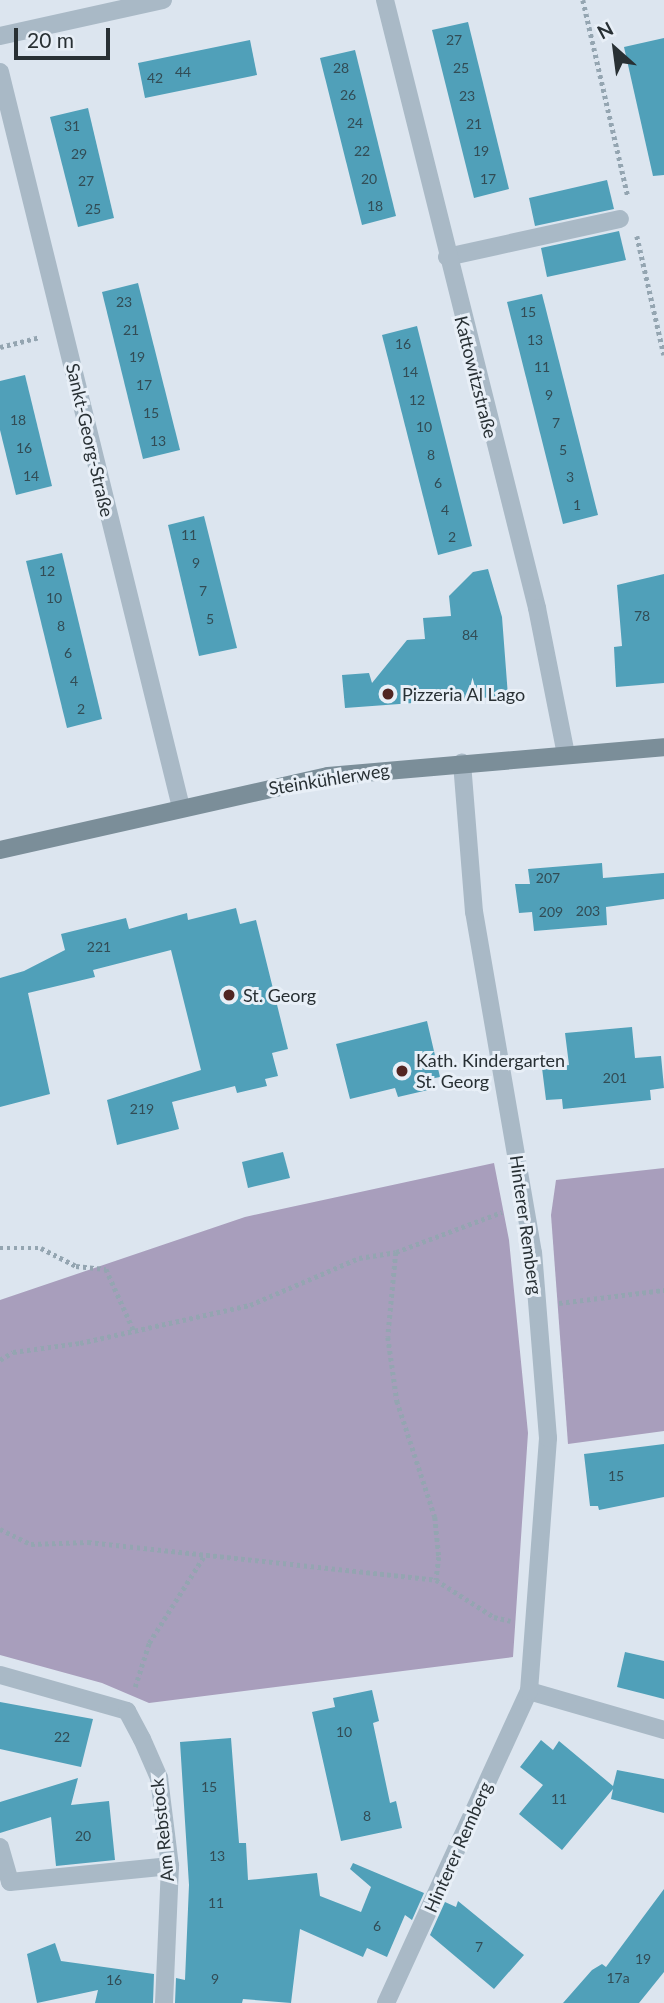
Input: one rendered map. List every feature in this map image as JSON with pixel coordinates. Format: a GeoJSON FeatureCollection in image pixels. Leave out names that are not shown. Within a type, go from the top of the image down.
{"type":"FeatureCollection","features":[{"type":"Feature","properties":{"kind":"street"},"geometry":{"type":"LineString","coordinates":[[0,36],[163,0]]}},
{"type":"Feature","properties":{"kind":"street","name":"Kattowitzstraße"},"geometry":{"type":"LineString","coordinates":[[385,0],[447,257],[537,608],[566,754]]}},
{"type":"Feature","properties":{"kind":"street","name":"Sankt-Georg-Straße"},"geometry":{"type":"LineString","coordinates":[[0,72],[181,807]]}},
{"type":"Feature","properties":{"kind":"street"},"geometry":{"type":"LineString","coordinates":[[447,257],[628,217]]}},
{"type":"Feature","properties":{"kind":"street","name":"Steinkühlerweg"},"geometry":{"type":"LineString","coordinates":[[0,850],[181,807],[328,776],[462,762],[664,747]]}},
{"type":"Feature","properties":{"kind":"street","name":"Hinterer Remberg"},"geometry":{"type":"LineString","coordinates":[[386,2003],[529,1691],[548,1438],[538,1306],[525,1203],[476,925],[462,762]]}},
{"type":"Feature","properties":{"kind":"street"},"geometry":{"type":"LineString","coordinates":[[0,1675],[127,1711]]}},
{"type":"Feature","properties":{"kind":"street"},"geometry":{"type":"LineString","coordinates":[[529,1691],[664,1730]]}},
{"type":"Feature","properties":{"kind":"street","name":"Am Rebstock"},"geometry":{"type":"LineString","coordinates":[[127,1711],[159,1778],[170,1866],[164,2003]]}},
{"type":"Feature","properties":{"kind":"street"},"geometry":{"type":"LineString","coordinates":[[0,1847],[10,1882],[170,1866]]}},
{"type":"Feature","properties":{"kind":"path"},"geometry":{"type":"LineString","coordinates":[[583,0],[628,217],[664,355]]}},
{"type":"Feature","properties":{"kind":"path"},"geometry":{"type":"LineString","coordinates":[[0,347],[64,331]]}},
{"type":"Feature","properties":{"kind":"path"},"geometry":{"type":"LineString","coordinates":[[0,1360],[13,1352],[134,1331],[250,1305],[359,1258],[396,1252],[525,1203]]}},
{"type":"Feature","properties":{"kind":"path"},"geometry":{"type":"LineString","coordinates":[[0,1248],[41,1248],[76,1266],[106,1269],[134,1331]]}},
{"type":"Feature","properties":{"kind":"path"},"geometry":{"type":"LineString","coordinates":[[396,1252],[388,1337],[397,1401],[435,1517],[439,1557],[436,1580]]}},
{"type":"Feature","properties":{"kind":"path"},"geometry":{"type":"LineString","coordinates":[[538,1306],[664,1290]]}},
{"type":"Feature","properties":{"kind":"path"},"geometry":{"type":"LineString","coordinates":[[0,1529],[31,1544],[88,1542],[436,1580],[494,1617],[515,1621]]}},
{"type":"Feature","properties":{"kind":"path"},"geometry":{"type":"LineString","coordinates":[[127,1711],[149,1643],[204,1556]]}},
{"type":"Feature","properties":{"kind":"shaded area"},"geometry":{"type":"Polygon","coordinates":[[[494,1163],[509,1240],[528,1433],[513,1657],[149,1703],[102,1683],[0,1655],[0,1300],[245,1217],[494,1163]]]}},
{"type":"Feature","properties":{"kind":"shaded area"},"geometry":{"type":"Polygon","coordinates":[[[664,1168],[664,1431],[568,1444],[551,1215],[556,1180],[664,1168]]]}},
{"type":"Feature","properties":{"kind":"building"},"geometry":{"type":"Polygon","coordinates":[[[468,22],[509,189],[474,198],[432,30],[468,22]]]}},
{"type":"Feature","properties":{"kind":"building"},"geometry":{"type":"Polygon","coordinates":[[[664,38],[664,175],[653,176],[624,47],[664,38]]]}},
{"type":"Feature","properties":{"kind":"building"},"geometry":{"type":"Polygon","coordinates":[[[250,40],[257,75],[145,98],[138,63],[250,40]]]}},
{"type":"Feature","properties":{"kind":"building"},"geometry":{"type":"Polygon","coordinates":[[[355,50],[396,216],[362,225],[320,58],[355,50]]]}},
{"type":"Feature","properties":{"kind":"building"},"geometry":{"type":"Polygon","coordinates":[[[88,108],[114,218],[78,227],[50,117],[88,108]]]}},
{"type":"Feature","properties":{"kind":"building"},"geometry":{"type":"Polygon","coordinates":[[[607,180],[614,209],[535,226],[529,198],[607,180]]]}},
{"type":"Feature","properties":{"kind":"building"},"geometry":{"type":"Polygon","coordinates":[[[619,231],[626,260],[547,277],[541,248],[619,231]]]}},
{"type":"Feature","properties":{"kind":"building"},"geometry":{"type":"Polygon","coordinates":[[[138,283],[180,450],[143,459],[102,292],[138,283]]]}},
{"type":"Feature","properties":{"kind":"building"},"geometry":{"type":"Polygon","coordinates":[[[542,294],[598,515],[563,524],[507,302],[542,294]]]}},
{"type":"Feature","properties":{"kind":"building"},"geometry":{"type":"Polygon","coordinates":[[[417,326],[472,546],[438,555],[382,335],[417,326]]]}},
{"type":"Feature","properties":{"kind":"building"},"geometry":{"type":"Polygon","coordinates":[[[25,375],[52,486],[16,495],[0,430],[0,381],[25,375]]]}},
{"type":"Feature","properties":{"kind":"building"},"geometry":{"type":"Polygon","coordinates":[[[204,516],[237,648],[199,656],[168,525],[204,516]]]}},
{"type":"Feature","properties":{"kind":"building"},"geometry":{"type":"Polygon","coordinates":[[[62,553],[102,719],[67,728],[26,561],[62,553]]]}},
{"type":"Feature","properties":{"kind":"building"},"geometry":{"type":"Polygon","coordinates":[[[488,569],[502,617],[508,696],[345,708],[342,675],[369,673],[372,683],[407,640],[425,639],[423,618],[451,616],[449,596],[473,572],[488,569]]]}},
{"type":"Feature","properties":{"kind":"building"},"geometry":{"type":"Polygon","coordinates":[[[664,574],[664,683],[616,687],[614,647],[622,646],[617,585],[664,574]]]}},
{"type":"Feature","properties":{"kind":"building"},"geometry":{"type":"Polygon","coordinates":[[[602,863],[603,878],[664,873],[664,899],[606,907],[607,925],[534,931],[532,912],[519,913],[515,884],[530,884],[528,869],[602,863]]]}},
{"type":"Feature","properties":{"kind":"building"},"geometry":{"type":"Polygon","coordinates":[[[236,908],[240,924],[256,920],[288,1049],[272,1053],[278,1076],[265,1079],[267,1086],[237,1093],[235,1086],[172,1102],[179,1129],[117,1145],[107,1100],[201,1070],[171,950],[93,970],[95,977],[28,993],[50,1094],[0,1107],[0,978],[24,971],[65,950],[61,934],[126,918],[129,929],[187,913],[188,920],[236,908]]]}},
{"type":"Feature","properties":{"kind":"building"},"geometry":{"type":"Polygon","coordinates":[[[427,1021],[440,1077],[425,1080],[428,1090],[398,1097],[395,1088],[350,1099],[336,1044],[427,1021]]]}},
{"type":"Feature","properties":{"kind":"building"},"geometry":{"type":"Polygon","coordinates":[[[632,1027],[635,1058],[661,1056],[664,1088],[650,1090],[651,1100],[563,1109],[562,1099],[546,1100],[542,1068],[569,1065],[565,1033],[632,1027]]]}},
{"type":"Feature","properties":{"kind":"building"},"geometry":{"type":"Polygon","coordinates":[[[283,1152],[290,1178],[248,1188],[242,1162],[283,1152]]]}},
{"type":"Feature","properties":{"kind":"building"},"geometry":{"type":"Polygon","coordinates":[[[664,1444],[664,1497],[599,1510],[598,1506],[590,1506],[584,1454],[664,1444]]]}},
{"type":"Feature","properties":{"kind":"building"},"geometry":{"type":"Polygon","coordinates":[[[625,1652],[664,1661],[664,1699],[617,1687],[625,1652]]]}},
{"type":"Feature","properties":{"kind":"building"},"geometry":{"type":"Polygon","coordinates":[[[372,1690],[379,1721],[373,1723],[390,1803],[396,1801],[402,1828],[341,1841],[312,1712],[335,1707],[333,1698],[372,1690]]]}},
{"type":"Feature","properties":{"kind":"building"},"geometry":{"type":"Polygon","coordinates":[[[0,1702],[93,1719],[81,1767],[0,1749],[0,1702]]]}},
{"type":"Feature","properties":{"kind":"building"},"geometry":{"type":"Polygon","coordinates":[[[231,1738],[239,1843],[246,1843],[248,1880],[317,1873],[320,1896],[361,1912],[371,1887],[350,1869],[353,1863],[424,1893],[412,1920],[405,1915],[387,1957],[367,1948],[363,1957],[300,1929],[291,2003],[243,1999],[242,2003],[175,2003],[176,1978],[185,1980],[189,1885],[180,1742],[231,1738]]]}},
{"type":"Feature","properties":{"kind":"building"},"geometry":{"type":"Polygon","coordinates":[[[541,1740],[553,1750],[559,1741],[613,1786],[617,1770],[664,1779],[664,1813],[611,1799],[613,1789],[562,1850],[519,1814],[543,1785],[520,1767],[541,1740]]]}},
{"type":"Feature","properties":{"kind":"building"},"geometry":{"type":"Polygon","coordinates":[[[78,1778],[71,1805],[109,1801],[115,1860],[56,1866],[51,1817],[0,1833],[0,1802],[78,1778]]]}},
{"type":"Feature","properties":{"kind":"building"},"geometry":{"type":"Polygon","coordinates":[[[664,1889],[664,1972],[639,2003],[563,2003],[592,1970],[602,1964],[606,1967],[664,1889]]]}},
{"type":"Feature","properties":{"kind":"building"},"geometry":{"type":"Polygon","coordinates":[[[458,1901],[524,1955],[494,1989],[430,1935],[445,1902],[456,1907],[458,1901]]]}},
{"type":"Feature","properties":{"kind":"building"},"geometry":{"type":"Polygon","coordinates":[[[55,1943],[61,1961],[154,1974],[153,2003],[95,2003],[98,1990],[37,2003],[27,1954],[55,1943]]]}},
{"type":"Feature","properties":{"kind":"place","name":"Pizzeria Al Lago"},"geometry":{"type":"Point","coordinates":[388,694]}},
{"type":"Feature","properties":{"kind":"place","name":"St. Georg"},"geometry":{"type":"Point","coordinates":[229,995]}},
{"type":"Feature","properties":{"kind":"place","name":"Kath. Kindergarten St. Georg"},"geometry":{"type":"Point","coordinates":[402,1071]}}]}
